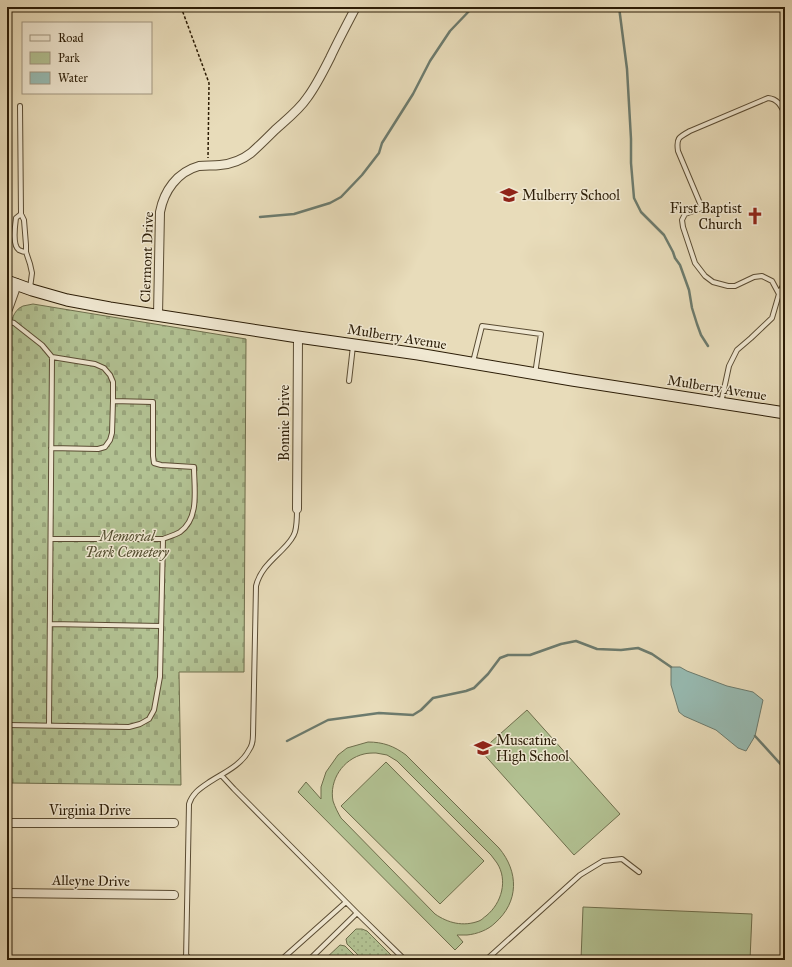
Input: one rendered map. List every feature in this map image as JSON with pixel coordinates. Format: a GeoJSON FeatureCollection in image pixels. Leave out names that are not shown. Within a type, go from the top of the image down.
{"type":"FeatureCollection","features":[{"type":"Feature","properties":{"kind":"main road","name":"Mulberry Avenue"},"geometry":{"type":"LineString","coordinates":[[12,283],[67,300],[110,308],[785,413]]}},
{"type":"Feature","properties":{"kind":"street","name":"Clermont Drive"},"geometry":{"type":"LineString","coordinates":[[158,315],[160,212],[162,202],[170,187],[181,175],[199,166],[220,165],[232,163],[242,159],[295,112],[315,87],[356,7]]}},
{"type":"Feature","properties":{"kind":"street"},"geometry":{"type":"LineString","coordinates":[[7,309],[12,283]]}},
{"type":"Feature","properties":{"kind":"street","name":"Bonnie Drive"},"geometry":{"type":"LineString","coordinates":[[297,509],[298,337]]}},
{"type":"Feature","properties":{"kind":"street","name":"Virginia Drive"},"geometry":{"type":"LineString","coordinates":[[7,823],[174,823]]}},
{"type":"Feature","properties":{"kind":"street","name":"Alleyne Drive"},"geometry":{"type":"LineString","coordinates":[[7,893],[174,895]]}},
{"type":"Feature","properties":{"kind":"lane"},"geometry":{"type":"LineString","coordinates":[[779,294],[772,281],[762,276],[754,277],[735,286],[728,286],[713,282],[705,276],[695,263],[682,220],[686,214],[702,208],[678,151],[677,144],[680,136],[768,98],[780,104],[785,114]]}},
{"type":"Feature","properties":{"kind":"lane"},"geometry":{"type":"LineString","coordinates":[[20,106],[21,214],[24,220],[26,252],[32,273],[30,289]]}},
{"type":"Feature","properties":{"kind":"lane"},"geometry":{"type":"LineString","coordinates":[[21,214],[16,218],[15,240],[20,251],[26,252]]}},
{"type":"Feature","properties":{"kind":"lane"},"geometry":{"type":"LineString","coordinates":[[721,404],[729,366],[737,350],[772,318],[779,294],[785,281]]}},
{"type":"Feature","properties":{"kind":"lane"},"geometry":{"type":"LineString","coordinates":[[7,321],[20,327],[42,345],[52,357],[49,726]]}},
{"type":"Feature","properties":{"kind":"lane"},"geometry":{"type":"LineString","coordinates":[[473,364],[482,326],[541,334],[535,374]]}},
{"type":"Feature","properties":{"kind":"lane"},"geometry":{"type":"LineString","coordinates":[[349,381],[353,345]]}},
{"type":"Feature","properties":{"kind":"lane"},"geometry":{"type":"LineString","coordinates":[[51,448],[98,449],[105,446],[110,440],[112,433],[113,401],[113,382],[110,375],[104,368],[95,364],[52,357]]}},
{"type":"Feature","properties":{"kind":"lane"},"geometry":{"type":"LineString","coordinates":[[51,539],[163,540],[180,532],[190,522],[194,506],[194,467],[161,465],[154,463],[153,402],[113,401]]}},
{"type":"Feature","properties":{"kind":"lane"},"geometry":{"type":"LineString","coordinates":[[191,960],[186,958],[189,804],[198,790],[242,760],[247,755],[251,746],[253,735],[256,586],[259,576],[267,564],[286,545],[295,532],[297,509]]}},
{"type":"Feature","properties":{"kind":"lane"},"geometry":{"type":"LineString","coordinates":[[7,725],[129,727],[140,724],[149,719],[154,710],[160,677],[163,540]]}},
{"type":"Feature","properties":{"kind":"lane"},"geometry":{"type":"LineString","coordinates":[[50,624],[161,626]]}},
{"type":"Feature","properties":{"kind":"lane"},"geometry":{"type":"LineString","coordinates":[[221,775],[405,960]]}},
{"type":"Feature","properties":{"kind":"lane"},"geometry":{"type":"LineString","coordinates":[[486,960],[580,875],[603,861],[622,859],[639,872]]}},
{"type":"Feature","properties":{"kind":"lane"},"geometry":{"type":"LineString","coordinates":[[281,960],[346,902]]}},
{"type":"Feature","properties":{"kind":"lane"},"geometry":{"type":"LineString","coordinates":[[309,960],[357,913]]}},
{"type":"Feature","properties":{"kind":"path"},"geometry":{"type":"LineString","coordinates":[[181,7],[208,83],[208,165]]}},
{"type":"Feature","properties":{"kind":"green space","name":"Memorial Park Cemetery"},"geometry":{"type":"Polygon","coordinates":[[[33,304],[246,339],[244,672],[179,672],[181,785],[10,783],[7,779],[9,332],[13,317],[17,310],[23,306],[33,304]]]}},
{"type":"Feature","properties":{"kind":"green space"},"geometry":{"type":"Polygon","coordinates":[[[527,710],[620,814],[574,855],[481,751],[527,710]]]}},
{"type":"Feature","properties":{"kind":"green space"},"geometry":{"type":"Polygon","coordinates":[[[373,742],[388,745],[402,752],[499,848],[506,857],[513,877],[514,887],[509,906],[503,915],[486,930],[475,934],[457,935],[463,942],[455,950],[298,792],[306,782],[321,799],[321,787],[326,772],[338,755],[347,748],[373,742]],[[376,753],[364,754],[350,760],[339,772],[333,786],[332,793],[333,801],[341,818],[435,914],[450,922],[461,924],[480,921],[492,911],[502,891],[502,877],[497,863],[491,855],[397,761],[387,755],[376,753]]]}},
{"type":"Feature","properties":{"kind":"green space"},"geometry":{"type":"Polygon","coordinates":[[[386,762],[484,861],[440,904],[341,806],[386,762]]]}},
{"type":"Feature","properties":{"kind":"green space"},"geometry":{"type":"Polygon","coordinates":[[[583,907],[752,914],[750,960],[581,960],[583,907]]]}},
{"type":"Feature","properties":{"kind":"green space"},"geometry":{"type":"Polygon","coordinates":[[[356,929],[367,931],[396,960],[363,960],[347,944],[346,939],[356,929]]]}},
{"type":"Feature","properties":{"kind":"green space"},"geometry":{"type":"Polygon","coordinates":[[[340,945],[345,946],[359,960],[324,960],[340,945]]]}},
{"type":"Feature","properties":{"kind":"water"},"geometry":{"type":"Polygon","coordinates":[[[671,667],[680,667],[727,686],[753,692],[763,700],[755,736],[746,751],[738,748],[716,730],[684,716],[679,712],[671,685],[671,667]]]}},
{"type":"Feature","properties":{"kind":"waterway"},"geometry":{"type":"LineString","coordinates":[[260,217],[294,214],[330,203],[341,197],[362,175],[379,153],[382,143],[413,94],[430,61],[450,31],[473,7]]}},
{"type":"Feature","properties":{"kind":"waterway"},"geometry":{"type":"LineString","coordinates":[[619,7],[627,69],[634,198],[641,212],[664,235],[680,265],[689,290],[692,308],[697,324],[701,335],[708,346]]}},
{"type":"Feature","properties":{"kind":"waterway"},"geometry":{"type":"LineString","coordinates":[[287,741],[328,720],[379,713],[413,715],[421,710],[433,698],[474,688],[488,674],[500,658],[508,655],[530,655],[561,644],[576,641],[597,649],[621,650],[638,648],[652,654],[671,667]]}},
{"type":"Feature","properties":{"kind":"waterway"},"geometry":{"type":"LineString","coordinates":[[755,736],[785,769]]}},
{"type":"Feature","properties":{"kind":"place","name":"Mulberry School"},"geometry":{"type":"Point","coordinates":[509,195]}},
{"type":"Feature","properties":{"kind":"place","name":"First Baptist Church"},"geometry":{"type":"Point","coordinates":[755,216]}},
{"type":"Feature","properties":{"kind":"place","name":"Muscatine High School"},"geometry":{"type":"Point","coordinates":[483,748]}}]}
